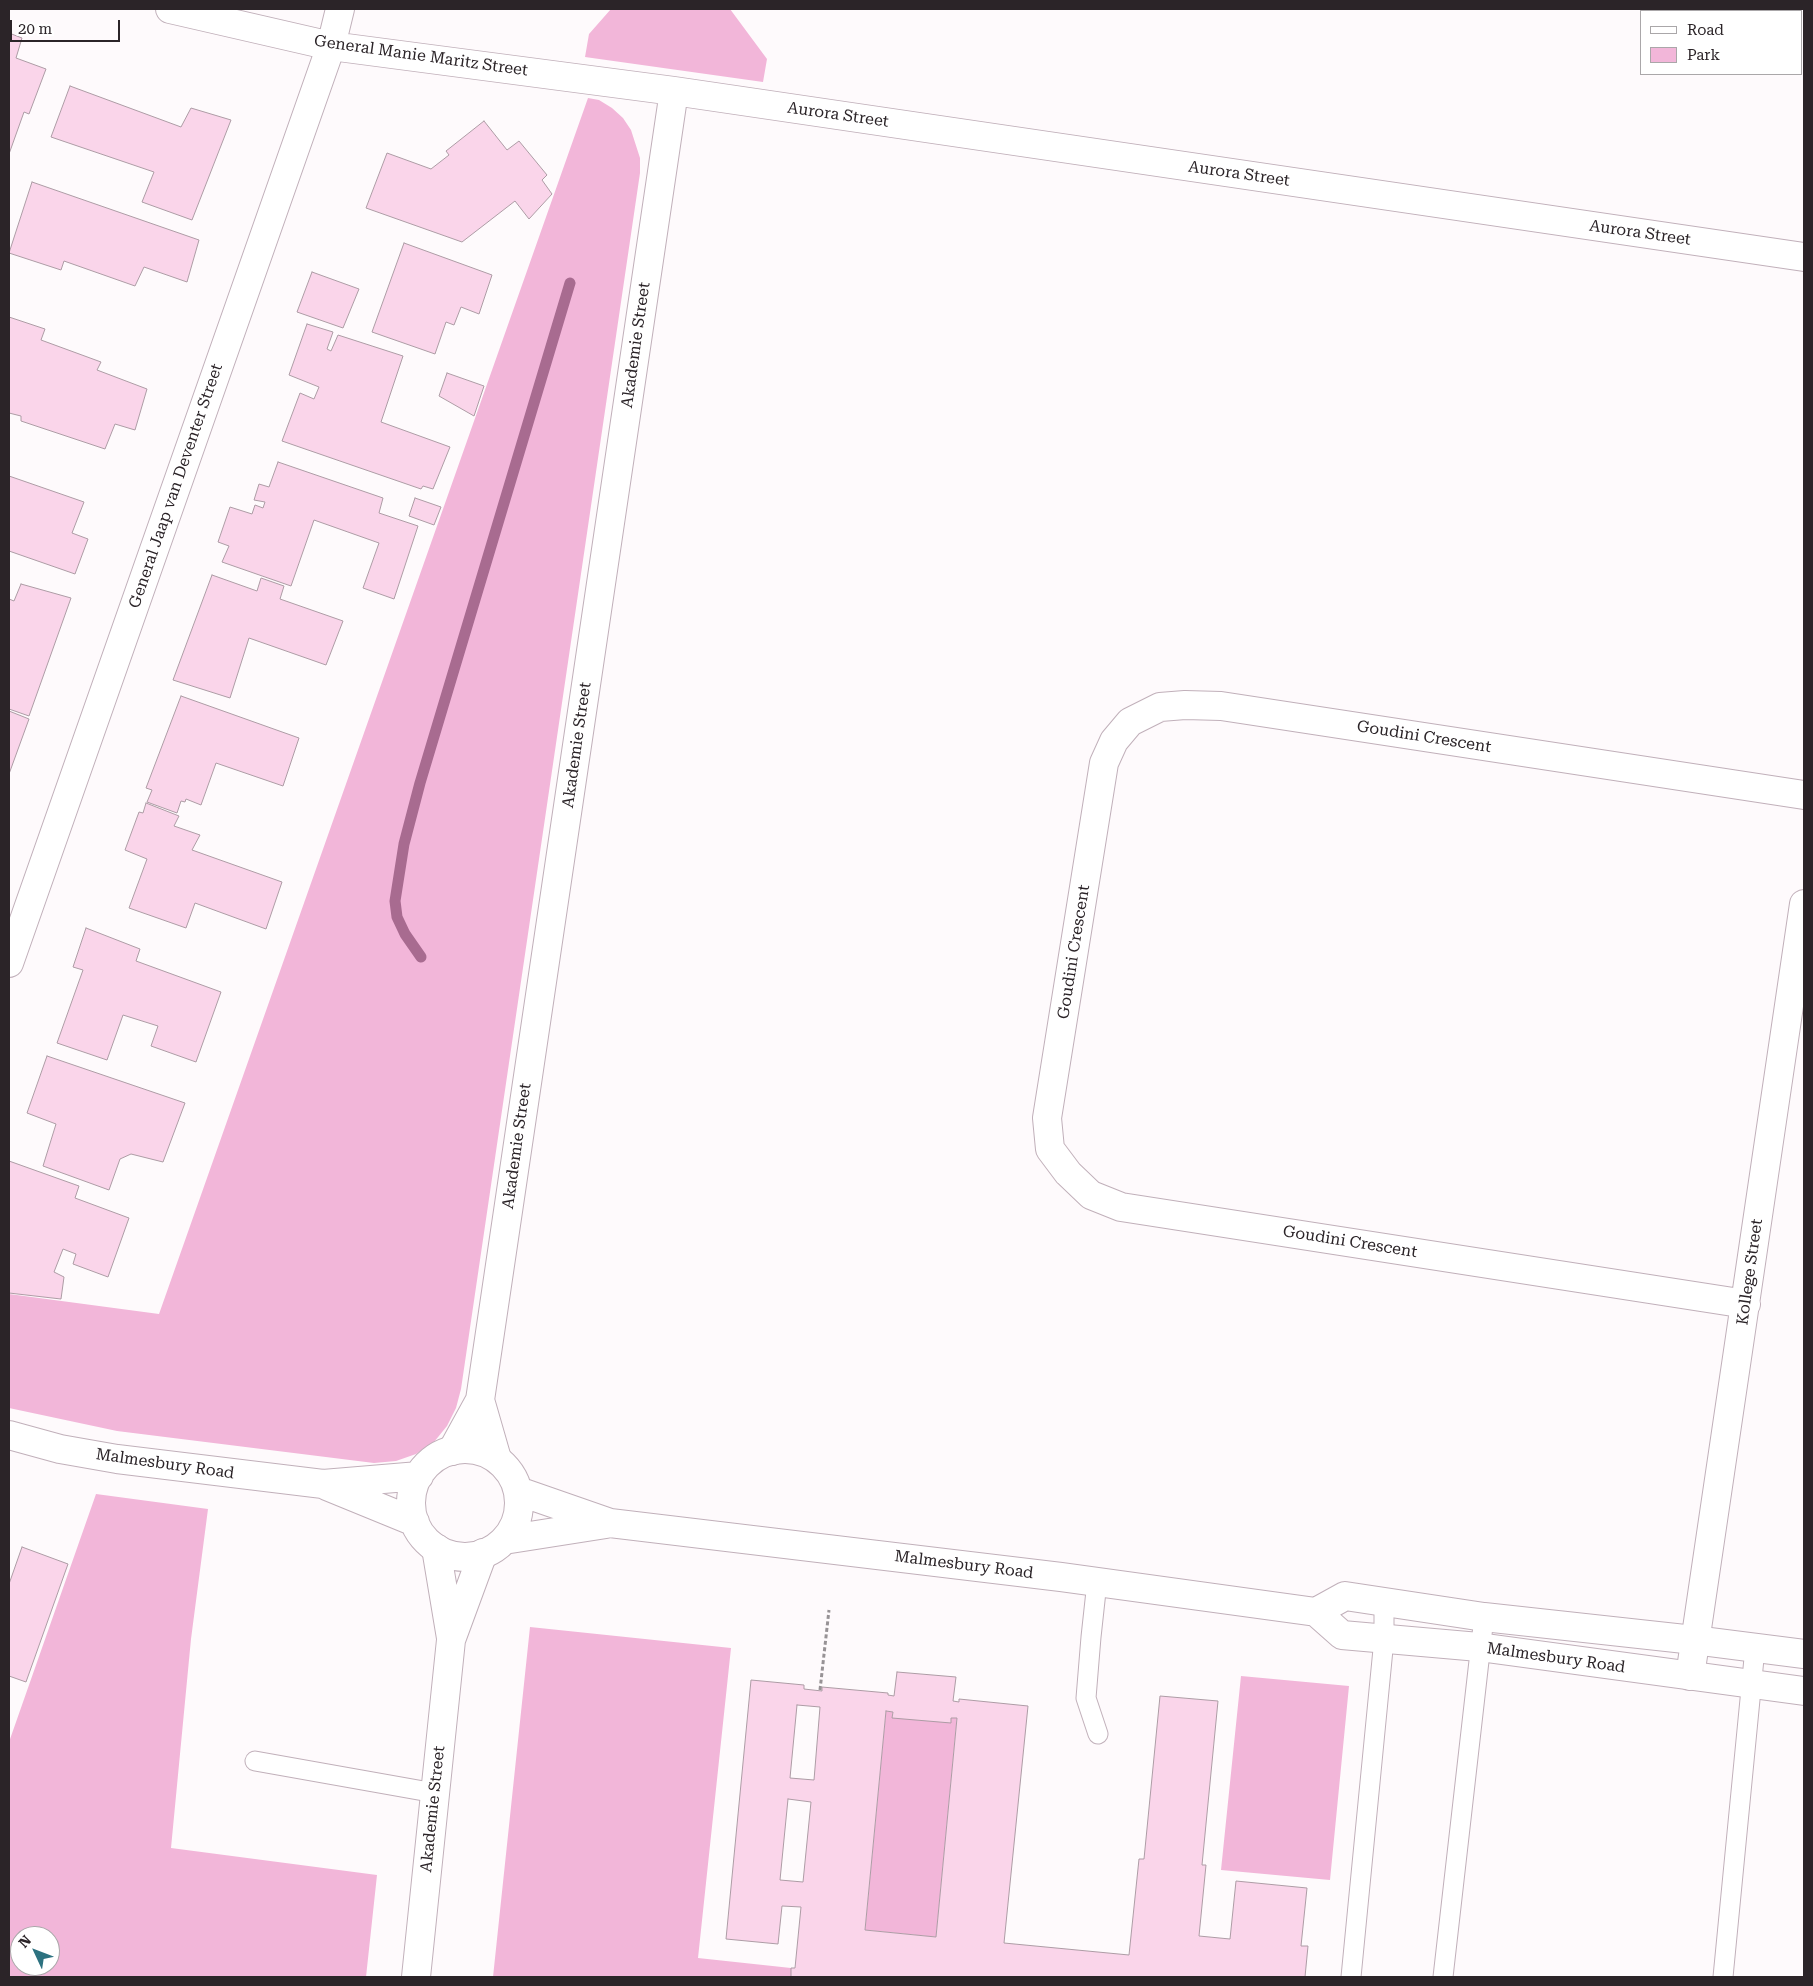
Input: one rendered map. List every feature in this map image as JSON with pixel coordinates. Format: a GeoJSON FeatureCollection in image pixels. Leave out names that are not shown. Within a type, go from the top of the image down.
{"type":"FeatureCollection","features":[{"type":"Feature","properties":{"kind":"street","name":"General Manie Maritz Street"},"geometry":{"type":"LineString","coordinates":[[170,9],[331,46],[674,91]]}},
{"type":"Feature","properties":{"kind":"street","name":"General Jaap van Deventer Street"},"geometry":{"type":"LineString","coordinates":[[9,963],[331,46],[340,9]]}},
{"type":"Feature","properties":{"kind":"street","name":"Aurora Street"},"geometry":{"type":"LineString","coordinates":[[674,91],[1804,257]]}},
{"type":"Feature","properties":{"kind":"street","name":"Akademie Street"},"geometry":{"type":"LineString","coordinates":[[452,1450],[480,1400],[674,91]]}},
{"type":"Feature","properties":{"kind":"street","name":"Goudini Crescent"},"geometry":{"type":"LineString","coordinates":[[1746,1304],[1121,1207],[1091,1195],[1068,1173],[1050,1149],[1047,1118],[1104,763],[1114,741],[1130,722],[1160,707],[1185,705],[1220,706],[1804,795]]}},
{"type":"Feature","properties":{"kind":"street","name":"Kollege Street"},"geometry":{"type":"LineString","coordinates":[[1690,1676],[1804,904]]}},
{"type":"Feature","properties":{"kind":"street","name":"Akademie Street"},"geometry":{"type":"LineString","coordinates":[[480,1400],[498,1459]]}},
{"type":"Feature","properties":{"kind":"street","name":"Malmesbury Road"},"geometry":{"type":"LineString","coordinates":[[9,1435],[60,1449],[117,1459],[323,1484],[419,1476]]}},
{"type":"Feature","properties":{"kind":"street"},"geometry":{"type":"LineString","coordinates":[[473,1449],[498,1459],[512,1476],[518,1491],[519,1506],[516,1520],[494,1547],[473,1556],[456,1556],[436,1548],[423,1537],[415,1522],[412,1507],[412,1496],[419,1476],[433,1460],[452,1450],[473,1449]]}},
{"type":"Feature","properties":{"kind":"street","name":"Malmesbury Road"},"geometry":{"type":"LineString","coordinates":[[323,1484],[415,1522]]}},
{"type":"Feature","properties":{"kind":"street","name":"Malmesbury Road"},"geometry":{"type":"LineString","coordinates":[[518,1491],[610,1524],[1097,1582],[1316,1612],[1342,1635],[1479,1648],[1804,1691]]}},
{"type":"Feature","properties":{"kind":"street","name":"Malmesbury Road"},"geometry":{"type":"LineString","coordinates":[[494,1547],[610,1524]]}},
{"type":"Feature","properties":{"kind":"street","name":"Akademie Street"},"geometry":{"type":"LineString","coordinates":[[451,1640],[494,1547]]}},
{"type":"Feature","properties":{"kind":"street","name":"Akademie Street"},"geometry":{"type":"LineString","coordinates":[[416,1977],[451,1640],[436,1548]]}},
{"type":"Feature","properties":{"kind":"street","name":"Malmesbury Road"},"geometry":{"type":"LineString","coordinates":[[1316,1612],[1345,1596],[1484,1617],[1804,1654]]}},
{"type":"Feature","properties":{"kind":"lane"},"geometry":{"type":"LineString","coordinates":[[1097,1582],[1090,1636],[1086,1698],[1098,1734]]}},
{"type":"Feature","properties":{"kind":"lane"},"geometry":{"type":"LineString","coordinates":[[1351,1977],[1384,1640],[1384,1602]]}},
{"type":"Feature","properties":{"kind":"lane"},"geometry":{"type":"LineString","coordinates":[[1442,1977],[1484,1617]]}},
{"type":"Feature","properties":{"kind":"lane"},"geometry":{"type":"LineString","coordinates":[[1723,1977],[1755,1648]]}},
{"type":"Feature","properties":{"kind":"lane"},"geometry":{"type":"LineString","coordinates":[[254,1761],[435,1793]]}},
{"type":"Feature","properties":{"kind":"path"},"geometry":{"type":"LineString","coordinates":[[820,1690],[829,1610]]}},
{"type":"Feature","properties":{"kind":"green space"},"geometry":{"type":"Polygon","coordinates":[[[611,9],[730,9],[767,59],[763,82],[585,57],[589,34],[611,9]]]}},
{"type":"Feature","properties":{"kind":"green space"},"geometry":{"type":"Polygon","coordinates":[[[588,98],[599,100],[623,118],[631,130],[640,158],[640,173],[461,1389],[456,1408],[447,1426],[434,1442],[416,1454],[396,1461],[374,1463],[117,1431],[9,1408],[9,1294],[159,1314],[588,98]]]}},
{"type":"Feature","properties":{"kind":"green space"},"geometry":{"type":"Polygon","coordinates":[[[96,1494],[208,1509],[191,1639],[171,1848],[377,1875],[366,1977],[9,1977],[9,1742],[96,1494]]]}},
{"type":"Feature","properties":{"kind":"green space"},"geometry":{"type":"Polygon","coordinates":[[[530,1627],[731,1648],[698,1958],[791,1968],[791,1977],[493,1977],[530,1627]]]}},
{"type":"Feature","properties":{"kind":"green space"},"geometry":{"type":"Polygon","coordinates":[[[1241,1676],[1349,1686],[1330,1880],[1221,1870],[1241,1676]]]}},
{"type":"Feature","properties":{"kind":"green space"},"geometry":{"type":"Polygon","coordinates":[[[886,1711],[893,1712],[892,1717],[951,1722],[951,1718],[957,1718],[936,1937],[865,1930],[886,1711]]]}},
{"type":"Feature","properties":{"kind":"building"},"geometry":{"type":"Polygon","coordinates":[[[9,33],[22,38],[16,58],[46,69],[29,114],[24,112],[9,154],[9,33]]]}},
{"type":"Feature","properties":{"kind":"building"},"geometry":{"type":"Polygon","coordinates":[[[70,86],[181,127],[191,108],[231,120],[192,220],[142,202],[154,172],[51,137],[70,86]]]}},
{"type":"Feature","properties":{"kind":"building"},"geometry":{"type":"Polygon","coordinates":[[[484,121],[507,150],[519,141],[547,175],[542,180],[552,194],[529,219],[515,201],[462,242],[366,208],[387,153],[431,169],[449,155],[446,151],[484,121]]]}},
{"type":"Feature","properties":{"kind":"building"},"geometry":{"type":"Polygon","coordinates":[[[32,182],[199,240],[187,282],[144,267],[135,286],[64,261],[61,270],[9,253],[32,182]]]}},
{"type":"Feature","properties":{"kind":"building"},"geometry":{"type":"Polygon","coordinates":[[[404,243],[492,275],[479,314],[461,307],[454,325],[446,322],[435,354],[372,332],[404,243]]]}},
{"type":"Feature","properties":{"kind":"building"},"geometry":{"type":"Polygon","coordinates":[[[312,272],[359,289],[343,328],[297,312],[312,272]]]}},
{"type":"Feature","properties":{"kind":"building"},"geometry":{"type":"Polygon","coordinates":[[[9,317],[45,329],[41,340],[101,362],[97,370],[147,389],[135,430],[115,424],[105,449],[21,421],[21,416],[9,413],[9,317]]]}},
{"type":"Feature","properties":{"kind":"building"},"geometry":{"type":"Polygon","coordinates":[[[307,324],[333,332],[327,349],[331,351],[338,335],[403,356],[381,422],[450,447],[433,489],[423,486],[421,489],[282,441],[300,393],[314,399],[319,387],[289,375],[307,324]]]}},
{"type":"Feature","properties":{"kind":"building"},"geometry":{"type":"Polygon","coordinates":[[[447,373],[484,386],[474,416],[439,396],[447,373]]]}},
{"type":"Feature","properties":{"kind":"building"},"geometry":{"type":"Polygon","coordinates":[[[278,462],[383,498],[379,513],[418,526],[394,599],[363,588],[379,543],[314,520],[291,586],[222,562],[229,546],[218,542],[230,507],[252,514],[255,505],[263,508],[265,502],[254,500],[259,484],[269,487],[278,462]]]}},
{"type":"Feature","properties":{"kind":"building"},"geometry":{"type":"Polygon","coordinates":[[[9,476],[84,502],[72,533],[88,539],[75,574],[9,551],[9,476]]]}},
{"type":"Feature","properties":{"kind":"building"},"geometry":{"type":"Polygon","coordinates":[[[415,498],[441,507],[434,525],[409,516],[415,498]]]}},
{"type":"Feature","properties":{"kind":"building"},"geometry":{"type":"Polygon","coordinates":[[[212,575],[257,591],[261,578],[284,586],[280,599],[343,621],[326,665],[249,638],[230,698],[173,680],[212,575]]]}},
{"type":"Feature","properties":{"kind":"building"},"geometry":{"type":"Polygon","coordinates":[[[21,584],[71,598],[29,716],[9,709],[9,599],[14,601],[21,584]]]}},
{"type":"Feature","properties":{"kind":"building"},"geometry":{"type":"Polygon","coordinates":[[[181,696],[299,738],[283,786],[216,763],[201,805],[186,799],[185,802],[181,801],[177,813],[147,802],[152,790],[146,788],[181,696]]]}},
{"type":"Feature","properties":{"kind":"building"},"geometry":{"type":"Polygon","coordinates":[[[9,711],[29,719],[9,774],[9,711]]]}},
{"type":"Feature","properties":{"kind":"building"},"geometry":{"type":"Polygon","coordinates":[[[146,803],[179,816],[174,826],[200,835],[192,850],[282,882],[266,929],[195,903],[186,928],[129,908],[147,859],[125,850],[139,812],[143,813],[146,803]]]}},
{"type":"Feature","properties":{"kind":"building"},"geometry":{"type":"Polygon","coordinates":[[[86,928],[140,949],[136,961],[221,992],[196,1062],[151,1046],[158,1026],[123,1015],[107,1060],[57,1043],[83,970],[73,967],[86,928]]]}},
{"type":"Feature","properties":{"kind":"building"},"geometry":{"type":"Polygon","coordinates":[[[47,1056],[185,1103],[163,1162],[131,1154],[120,1159],[109,1190],[43,1166],[56,1124],[27,1113],[47,1056]]]}},
{"type":"Feature","properties":{"kind":"building"},"geometry":{"type":"Polygon","coordinates":[[[9,1161],[79,1186],[75,1198],[129,1218],[108,1277],[73,1264],[76,1254],[63,1249],[54,1272],[64,1277],[61,1299],[9,1293],[9,1161]]]}},
{"type":"Feature","properties":{"kind":"building"},"geometry":{"type":"Polygon","coordinates":[[[22,1547],[68,1564],[26,1682],[9,1676],[9,1584],[22,1547]]]}},
{"type":"Feature","properties":{"kind":"building"},"geometry":{"type":"Polygon","coordinates":[[[897,1672],[956,1677],[953,1701],[959,1702],[959,1699],[1028,1706],[1004,1943],[1129,1955],[1139,1859],[1144,1859],[1160,1696],[1218,1701],[1202,1865],[1206,1865],[1199,1936],[1230,1939],[1236,1881],[1307,1888],[1301,1946],[1308,1946],[1305,1977],[791,1977],[791,1968],[795,1968],[801,1907],[782,1906],[778,1944],[726,1939],[751,1680],[804,1685],[804,1689],[822,1691],[822,1687],[888,1693],[888,1695],[894,1696],[897,1672]],[[797,1705],[790,1778],[814,1780],[820,1707],[797,1705]],[[886,1711],[865,1930],[936,1937],[957,1718],[951,1718],[951,1723],[892,1718],[893,1712],[886,1711]],[[788,1799],[780,1880],[803,1882],[811,1802],[788,1799]]]}},
{"type":"Feature","properties":{"kind":"waterway"},"geometry":{"type":"LineString","coordinates":[[421,957],[405,934],[397,917],[395,901],[404,844],[420,783],[570,283]]}}]}
